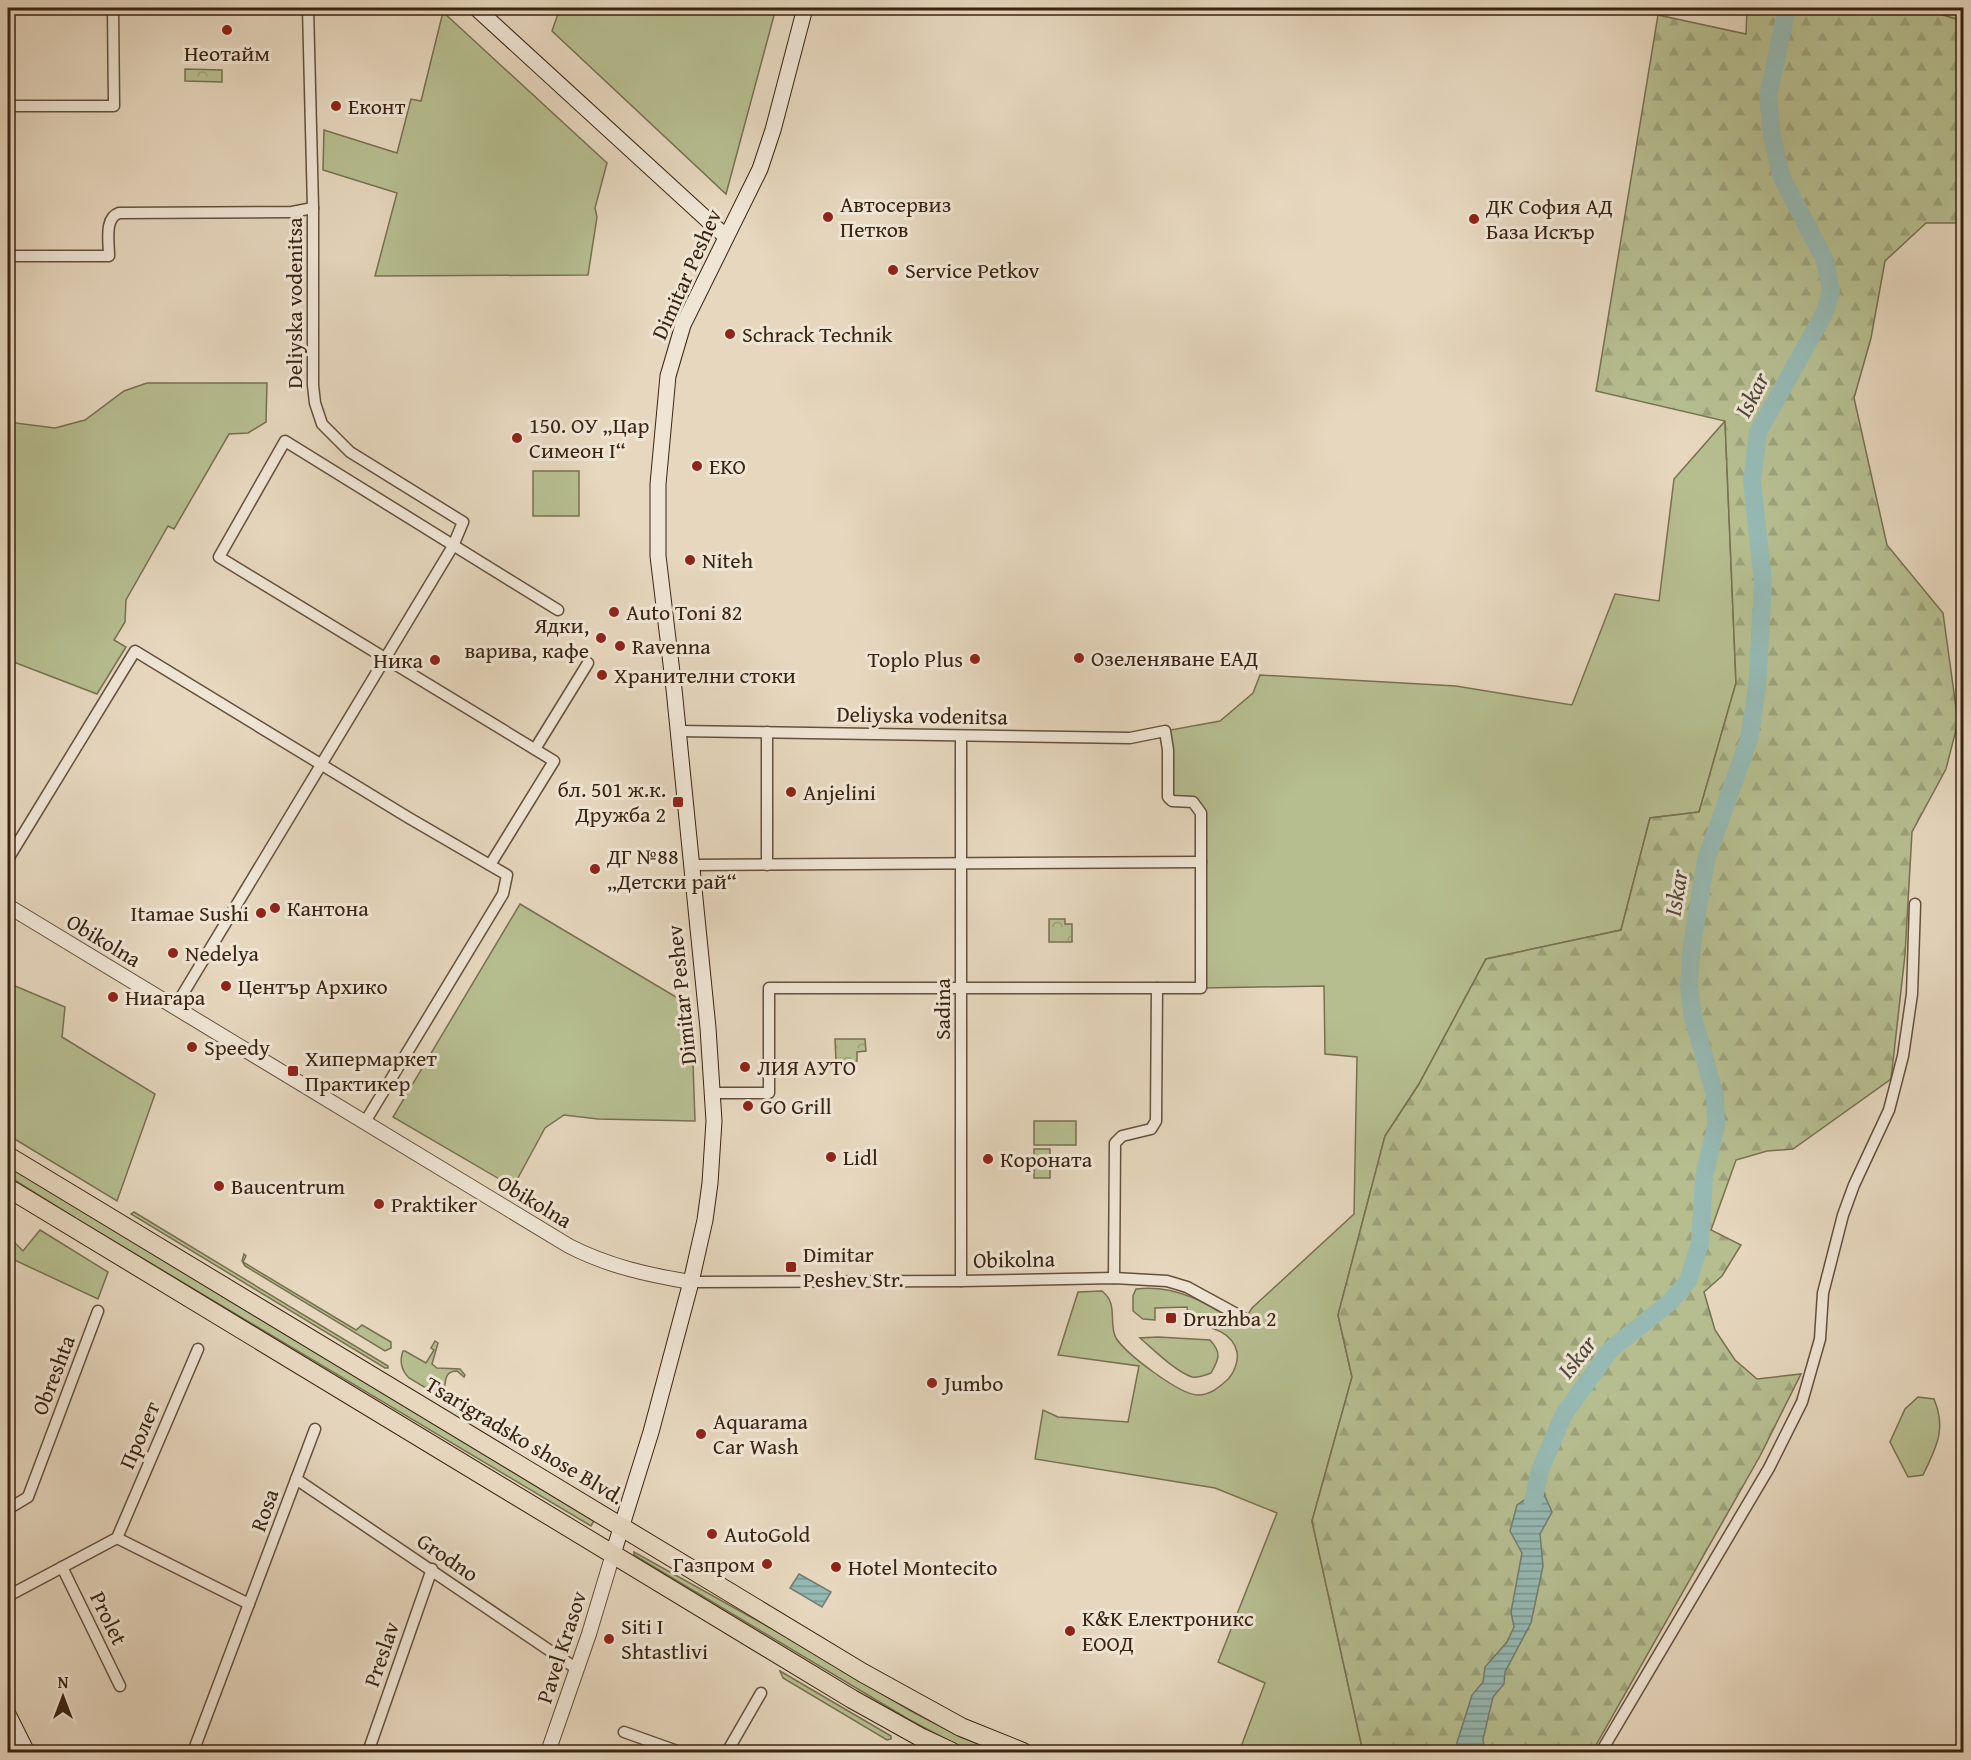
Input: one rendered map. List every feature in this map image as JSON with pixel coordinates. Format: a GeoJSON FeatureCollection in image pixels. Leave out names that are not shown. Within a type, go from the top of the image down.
{"type":"FeatureCollection","features":[{"type":"Feature","properties":{"kind":"highway","name":"Tsarigradsko shose Blvd."},"geometry":{"type":"LineString","coordinates":[[8,1156],[904,1698],[970,1731],[1023,1752]]}},
{"type":"Feature","properties":{"kind":"highway"},"geometry":{"type":"LineString","coordinates":[[8,1188],[852,1699],[951,1752]]}},
{"type":"Feature","properties":{"kind":"main road"},"geometry":{"type":"LineString","coordinates":[[476,8],[725,236]]}},
{"type":"Feature","properties":{"kind":"main road","name":"Dimitar Peshev"},"geometry":{"type":"LineString","coordinates":[[613,1554],[651,1432],[691,1282],[705,1220],[714,1121],[708,1028],[658,556],[658,484],[668,376],[683,324],[760,169],[773,130],[805,8]]}},
{"type":"Feature","properties":{"kind":"main road"},"geometry":{"type":"LineString","coordinates":[[8,1714],[27,1752]]}},
{"type":"Feature","properties":{"kind":"street"},"geometry":{"type":"LineString","coordinates":[[8,106],[114,106],[113,8]]}},
{"type":"Feature","properties":{"kind":"street","name":"Deliyska vodenitsa"},"geometry":{"type":"LineString","coordinates":[[308,8],[315,403],[322,424],[350,452],[463,522],[453,546]]}},
{"type":"Feature","properties":{"kind":"street"},"geometry":{"type":"LineString","coordinates":[[8,256],[109,256],[109,221],[113,215],[119,213],[292,212],[313,208]]}},
{"type":"Feature","properties":{"kind":"street"},"geometry":{"type":"LineString","coordinates":[[490,865],[554,761],[219,557],[285,441],[558,610]]}},
{"type":"Feature","properties":{"kind":"street"},"geometry":{"type":"LineString","coordinates":[[175,1007],[453,546]]}},
{"type":"Feature","properties":{"kind":"street"},"geometry":{"type":"LineString","coordinates":[[8,859],[135,651],[507,875],[503,894],[365,1122]]}},
{"type":"Feature","properties":{"kind":"street"},"geometry":{"type":"LineString","coordinates":[[535,749],[588,663]]}},
{"type":"Feature","properties":{"kind":"street","name":"Deliyska vodenitsa"},"geometry":{"type":"LineString","coordinates":[[678,731],[1130,738],[1165,731],[1168,750],[1168,797],[1172,801],[1193,802],[1201,813],[1201,862]]}},
{"type":"Feature","properties":{"kind":"street"},"geometry":{"type":"LineString","coordinates":[[767,732],[767,865]]}},
{"type":"Feature","properties":{"kind":"street","name":"Sadina"},"geometry":{"type":"LineString","coordinates":[[961,736],[961,1281]]}},
{"type":"Feature","properties":{"kind":"street"},"geometry":{"type":"LineString","coordinates":[[691,865],[1201,862],[1201,988],[769,988],[769,1093],[713,1093]]}},
{"type":"Feature","properties":{"kind":"street"},"geometry":{"type":"LineString","coordinates":[[1601,1752],[1769,1468],[1802,1402],[1820,1339],[1823,1293],[1843,1215],[1854,1185],[1889,1110],[1901,1065],[1912,994],[1916,904]]}},
{"type":"Feature","properties":{"kind":"street","name":"Obikolna"},"geometry":{"type":"LineString","coordinates":[[8,906],[534,1226],[582,1253],[638,1272],[691,1282],[1114,1278],[1167,1281],[1187,1287],[1242,1317]]}},
{"type":"Feature","properties":{"kind":"street"},"geometry":{"type":"LineString","coordinates":[[1114,1278],[1114,1149],[1118,1138],[1126,1134],[1151,1130],[1156,1121],[1157,988]]}},
{"type":"Feature","properties":{"kind":"street","name":"Obreshta"},"geometry":{"type":"LineString","coordinates":[[8,1509],[28,1497],[98,1311]]}},
{"type":"Feature","properties":{"kind":"street","name":"Пролет"},"geometry":{"type":"LineString","coordinates":[[117,1538],[198,1348]]}},
{"type":"Feature","properties":{"kind":"street","name":"Rosa"},"geometry":{"type":"LineString","coordinates":[[193,1752],[315,1429]]}},
{"type":"Feature","properties":{"kind":"street","name":"Grodno"},"geometry":{"type":"LineString","coordinates":[[296,1479],[577,1669]]}},
{"type":"Feature","properties":{"kind":"street"},"geometry":{"type":"LineString","coordinates":[[8,1596],[117,1538],[249,1604]]}},
{"type":"Feature","properties":{"kind":"street","name":"Pavel Krasov"},"geometry":{"type":"LineString","coordinates":[[548,1752],[613,1554]]}},
{"type":"Feature","properties":{"kind":"street","name":"Prolet"},"geometry":{"type":"LineString","coordinates":[[62,1567],[120,1686]]}},
{"type":"Feature","properties":{"kind":"street","name":"Preslav"},"geometry":{"type":"LineString","coordinates":[[368,1752],[432,1569]]}},
{"type":"Feature","properties":{"kind":"street"},"geometry":{"type":"LineString","coordinates":[[727,1752],[761,1693]]}},
{"type":"Feature","properties":{"kind":"street"},"geometry":{"type":"LineString","coordinates":[[624,1732],[680,1752]]}},
{"type":"Feature","properties":{"kind":"green space"},"geometry":{"type":"Polygon","coordinates":[[[560,8],[776,8],[726,194],[552,31],[560,8]]]}},
{"type":"Feature","properties":{"kind":"green space"},"geometry":{"type":"Polygon","coordinates":[[[1747,8],[1920,8],[1956,19],[1964,47],[1963,227],[1960,223],[1926,223],[1885,261],[1871,338],[1854,398],[1887,545],[1943,613],[1958,722],[1946,769],[1912,832],[1905,955],[1891,1079],[1793,1149],[1767,1151],[1736,1160],[1711,1230],[1741,1245],[1722,1276],[1704,1292],[1715,1330],[1735,1360],[1757,1379],[1801,1374],[1760,1456],[1592,1752],[1363,1752],[1312,1521],[1352,1377],[1338,1315],[1385,1136],[1419,1084],[1486,959],[1621,930],[1650,818],[1699,812],[1736,683],[1725,421],[1596,391],[1658,15],[1746,34],[1747,8]]]}},
{"type":"Feature","properties":{"kind":"green space"},"geometry":{"type":"Polygon","coordinates":[[[1920,8],[1963,8],[1963,47],[1956,19],[1920,8]]]}},
{"type":"Feature","properties":{"kind":"green space"},"geometry":{"type":"Polygon","coordinates":[[[443,12],[607,163],[595,208],[597,217],[588,275],[375,276],[397,193],[323,170],[324,130],[397,153],[411,99],[421,101],[443,12]]]}},
{"type":"Feature","properties":{"kind":"green space"},"geometry":{"type":"Polygon","coordinates":[[[185,69],[222,70],[222,82],[185,81],[185,69]]]}},
{"type":"Feature","properties":{"kind":"green space"},"geometry":{"type":"Polygon","coordinates":[[[147,383],[267,383],[266,422],[248,433],[229,434],[174,529],[168,526],[126,600],[125,622],[114,640],[126,647],[97,694],[11,661],[8,673],[8,422],[55,428],[85,420],[124,391],[147,383]]]}},
{"type":"Feature","properties":{"kind":"green space"},"geometry":{"type":"Polygon","coordinates":[[[1725,421],[1736,683],[1699,812],[1650,818],[1621,930],[1486,959],[1419,1084],[1385,1136],[1338,1315],[1352,1377],[1312,1521],[1363,1752],[1239,1752],[1265,1683],[1218,1662],[1277,1513],[1215,1488],[1035,1459],[1043,1410],[1058,1417],[1128,1422],[1139,1366],[1058,1355],[1078,1292],[1102,1291],[1107,1296],[1112,1308],[1116,1338],[1130,1354],[1179,1388],[1198,1395],[1206,1394],[1220,1386],[1233,1372],[1237,1352],[1230,1339],[1218,1331],[1189,1322],[1187,1307],[1155,1308],[1155,1320],[1143,1319],[1133,1311],[1133,1296],[1136,1289],[1165,1290],[1192,1297],[1241,1326],[1252,1308],[1354,1214],[1357,1057],[1325,1054],[1324,986],[1201,988],[1201,813],[1193,802],[1172,801],[1165,731],[1220,721],[1253,693],[1260,675],[1456,686],[1572,705],[1615,594],[1659,601],[1674,479],[1725,421]]]}},
{"type":"Feature","properties":{"kind":"green space"},"geometry":{"type":"Polygon","coordinates":[[[533,471],[579,471],[579,516],[533,516],[533,471]]]}},
{"type":"Feature","properties":{"kind":"green space"},"geometry":{"type":"Polygon","coordinates":[[[520,904],[691,1006],[695,1121],[598,1119],[564,1115],[545,1128],[513,1187],[393,1117],[520,904]]]}},
{"type":"Feature","properties":{"kind":"green space"},"geometry":{"type":"Polygon","coordinates":[[[1049,919],[1065,919],[1065,924],[1072,924],[1072,942],[1049,942],[1049,919]]]}},
{"type":"Feature","properties":{"kind":"green space"},"geometry":{"type":"Polygon","coordinates":[[[8,983],[65,1007],[62,1037],[155,1094],[117,1201],[8,1135],[8,983]]]}},
{"type":"Feature","properties":{"kind":"green space"},"geometry":{"type":"Polygon","coordinates":[[[835,1039],[865,1039],[866,1051],[857,1052],[857,1061],[836,1062],[835,1039]]]}},
{"type":"Feature","properties":{"kind":"green space"},"geometry":{"type":"Polygon","coordinates":[[[1034,1121],[1076,1121],[1076,1145],[1034,1145],[1034,1121]]]}},
{"type":"Feature","properties":{"kind":"green space"},"geometry":{"type":"Polygon","coordinates":[[[1034,1149],[1050,1149],[1050,1178],[1034,1178],[1034,1149]]]}},
{"type":"Feature","properties":{"kind":"green space"},"geometry":{"type":"Polygon","coordinates":[[[8,1165],[594,1521],[591,1526],[80,1221],[8,1176],[8,1165]]]}},
{"type":"Feature","properties":{"kind":"green space"},"geometry":{"type":"Polygon","coordinates":[[[134,1212],[388,1366],[388,1368],[131,1214],[134,1212]]]}},
{"type":"Feature","properties":{"kind":"green space"},"geometry":{"type":"Polygon","coordinates":[[[40,1230],[108,1272],[98,1299],[8,1257],[8,1236],[23,1251],[40,1230]]]}},
{"type":"Feature","properties":{"kind":"green space"},"geometry":{"type":"Polygon","coordinates":[[[244,1254],[246,1256],[243,1262],[356,1330],[362,1325],[391,1342],[391,1348],[385,1351],[245,1266],[242,1261],[244,1254]]]}},
{"type":"Feature","properties":{"kind":"green space"},"geometry":{"type":"Polygon","coordinates":[[[1140,1338],[1210,1340],[1218,1352],[1216,1364],[1211,1373],[1192,1377],[1165,1360],[1140,1338]]]}},
{"type":"Feature","properties":{"kind":"green space"},"geometry":{"type":"Polygon","coordinates":[[[435,1341],[438,1343],[432,1364],[437,1368],[460,1369],[465,1375],[464,1377],[457,1371],[450,1373],[446,1377],[444,1391],[450,1400],[460,1401],[466,1412],[409,1378],[404,1372],[401,1362],[403,1351],[426,1363],[434,1350],[431,1348],[435,1341]]]}},
{"type":"Feature","properties":{"kind":"green space"},"geometry":{"type":"Polygon","coordinates":[[[1918,1397],[1934,1399],[1940,1429],[1936,1447],[1923,1475],[1908,1477],[1890,1442],[1905,1409],[1918,1397]]]}},
{"type":"Feature","properties":{"kind":"green space"},"geometry":{"type":"Polygon","coordinates":[[[634,1552],[774,1630],[911,1711],[961,1737],[999,1752],[976,1752],[961,1747],[908,1719],[634,1555],[634,1552]]]}},
{"type":"Feature","properties":{"kind":"green space"},"geometry":{"type":"Polygon","coordinates":[[[780,1671],[891,1736],[891,1739],[887,1740],[783,1678],[780,1671]]]}},
{"type":"Feature","properties":{"kind":"water"},"geometry":{"type":"Polygon","coordinates":[[[1538,1480],[1552,1512],[1540,1534],[1543,1566],[1531,1623],[1505,1672],[1504,1684],[1493,1697],[1483,1739],[1485,1752],[1454,1752],[1472,1695],[1483,1682],[1485,1667],[1507,1642],[1514,1627],[1511,1612],[1522,1553],[1510,1531],[1517,1505],[1529,1497],[1538,1480]]]}},
{"type":"Feature","properties":{"kind":"water"},"geometry":{"type":"Polygon","coordinates":[[[799,1574],[831,1592],[822,1607],[790,1588],[799,1574]]]}},
{"type":"Feature","properties":{"kind":"waterway","name":"Iskar"},"geometry":{"type":"LineString","coordinates":[[1533,1502],[1540,1470],[1564,1414],[1610,1350],[1670,1302],[1688,1281],[1700,1243],[1704,1177],[1716,1126],[1715,1095],[1693,1017],[1689,986],[1692,945],[1706,860],[1749,739],[1757,688],[1763,582],[1752,481],[1758,432],[1825,312],[1831,291],[1825,260],[1781,176],[1772,135],[1768,97],[1787,8]]}},
{"type":"Feature","properties":{"kind":"place","name":"Неотайм"},"geometry":{"type":"Point","coordinates":[227,30]}},
{"type":"Feature","properties":{"kind":"place","name":"Еконт"},"geometry":{"type":"Point","coordinates":[336,106]}},
{"type":"Feature","properties":{"kind":"place","name":"Автосервиз Петков"},"geometry":{"type":"Point","coordinates":[828,217]}},
{"type":"Feature","properties":{"kind":"place","name":"ДК София АД База Искър"},"geometry":{"type":"Point","coordinates":[1474,219]}},
{"type":"Feature","properties":{"kind":"place","name":"Service Petkov"},"geometry":{"type":"Point","coordinates":[893,270]}},
{"type":"Feature","properties":{"kind":"place","name":"Schrack Technik"},"geometry":{"type":"Point","coordinates":[730,334]}},
{"type":"Feature","properties":{"kind":"place","name":"150. ОУ „Цар Симеон I“"},"geometry":{"type":"Point","coordinates":[517,438]}},
{"type":"Feature","properties":{"kind":"place","name":"EKO"},"geometry":{"type":"Point","coordinates":[697,466]}},
{"type":"Feature","properties":{"kind":"place","name":"Niteh"},"geometry":{"type":"Point","coordinates":[690,560]}},
{"type":"Feature","properties":{"kind":"place","name":"Auto Toni 82"},"geometry":{"type":"Point","coordinates":[614,612]}},
{"type":"Feature","properties":{"kind":"place","name":"Ядки, варива, кафе"},"geometry":{"type":"Point","coordinates":[601,638]}},
{"type":"Feature","properties":{"kind":"place","name":"Ravenna"},"geometry":{"type":"Point","coordinates":[620,646]}},
{"type":"Feature","properties":{"kind":"place","name":"Озеленяване ЕАД"},"geometry":{"type":"Point","coordinates":[1079,658]}},
{"type":"Feature","properties":{"kind":"place","name":"Toplo Plus"},"geometry":{"type":"Point","coordinates":[975,659]}},
{"type":"Feature","properties":{"kind":"place","name":"Ника"},"geometry":{"type":"Point","coordinates":[435,660]}},
{"type":"Feature","properties":{"kind":"place","name":"Хранителни стоки"},"geometry":{"type":"Point","coordinates":[602,675]}},
{"type":"Feature","properties":{"kind":"place","name":"Anjelini"},"geometry":{"type":"Point","coordinates":[791,792]}},
{"type":"Feature","properties":{"kind":"place","name":"бл. 501 ж.к. Дружба 2"},"geometry":{"type":"Point","coordinates":[678,802]}},
{"type":"Feature","properties":{"kind":"place","name":"ДГ №88 „Детски рай“"},"geometry":{"type":"Point","coordinates":[595,869]}},
{"type":"Feature","properties":{"kind":"place","name":"Кантона"},"geometry":{"type":"Point","coordinates":[275,908]}},
{"type":"Feature","properties":{"kind":"place","name":"Itamae Sushi"},"geometry":{"type":"Point","coordinates":[261,913]}},
{"type":"Feature","properties":{"kind":"place","name":"Nedelya"},"geometry":{"type":"Point","coordinates":[173,953]}},
{"type":"Feature","properties":{"kind":"place","name":"Център Архико"},"geometry":{"type":"Point","coordinates":[226,986]}},
{"type":"Feature","properties":{"kind":"place","name":"Ниагара"},"geometry":{"type":"Point","coordinates":[113,997]}},
{"type":"Feature","properties":{"kind":"place","name":"Speedy"},"geometry":{"type":"Point","coordinates":[192,1047]}},
{"type":"Feature","properties":{"kind":"place","name":"ЛИЯ АУТО"},"geometry":{"type":"Point","coordinates":[745,1067]}},
{"type":"Feature","properties":{"kind":"place","name":"Хипермаркет Практикер"},"geometry":{"type":"Point","coordinates":[293,1071]}},
{"type":"Feature","properties":{"kind":"place","name":"GO Grill"},"geometry":{"type":"Point","coordinates":[748,1106]}},
{"type":"Feature","properties":{"kind":"place","name":"Lidl"},"geometry":{"type":"Point","coordinates":[831,1157]}},
{"type":"Feature","properties":{"kind":"place","name":"Короната"},"geometry":{"type":"Point","coordinates":[988,1159]}},
{"type":"Feature","properties":{"kind":"place","name":"Baucentrum"},"geometry":{"type":"Point","coordinates":[219,1186]}},
{"type":"Feature","properties":{"kind":"place","name":"Praktiker"},"geometry":{"type":"Point","coordinates":[379,1204]}},
{"type":"Feature","properties":{"kind":"place","name":"Dimitar Peshev Str."},"geometry":{"type":"Point","coordinates":[791,1267]}},
{"type":"Feature","properties":{"kind":"place","name":"Druzhba 2"},"geometry":{"type":"Point","coordinates":[1171,1318]}},
{"type":"Feature","properties":{"kind":"place","name":"Jumbo"},"geometry":{"type":"Point","coordinates":[932,1383]}},
{"type":"Feature","properties":{"kind":"place","name":"Aquarama Car Wash"},"geometry":{"type":"Point","coordinates":[701,1434]}},
{"type":"Feature","properties":{"kind":"place","name":"AutoGold"},"geometry":{"type":"Point","coordinates":[712,1534]}},
{"type":"Feature","properties":{"kind":"place","name":"Газпром"},"geometry":{"type":"Point","coordinates":[767,1564]}},
{"type":"Feature","properties":{"kind":"place","name":"Hotel Montecito"},"geometry":{"type":"Point","coordinates":[836,1567]}},
{"type":"Feature","properties":{"kind":"place","name":"K&K Електроникс ЕООД"},"geometry":{"type":"Point","coordinates":[1070,1631]}},
{"type":"Feature","properties":{"kind":"place","name":"Siti I Shtastlivi"},"geometry":{"type":"Point","coordinates":[609,1639]}}]}
